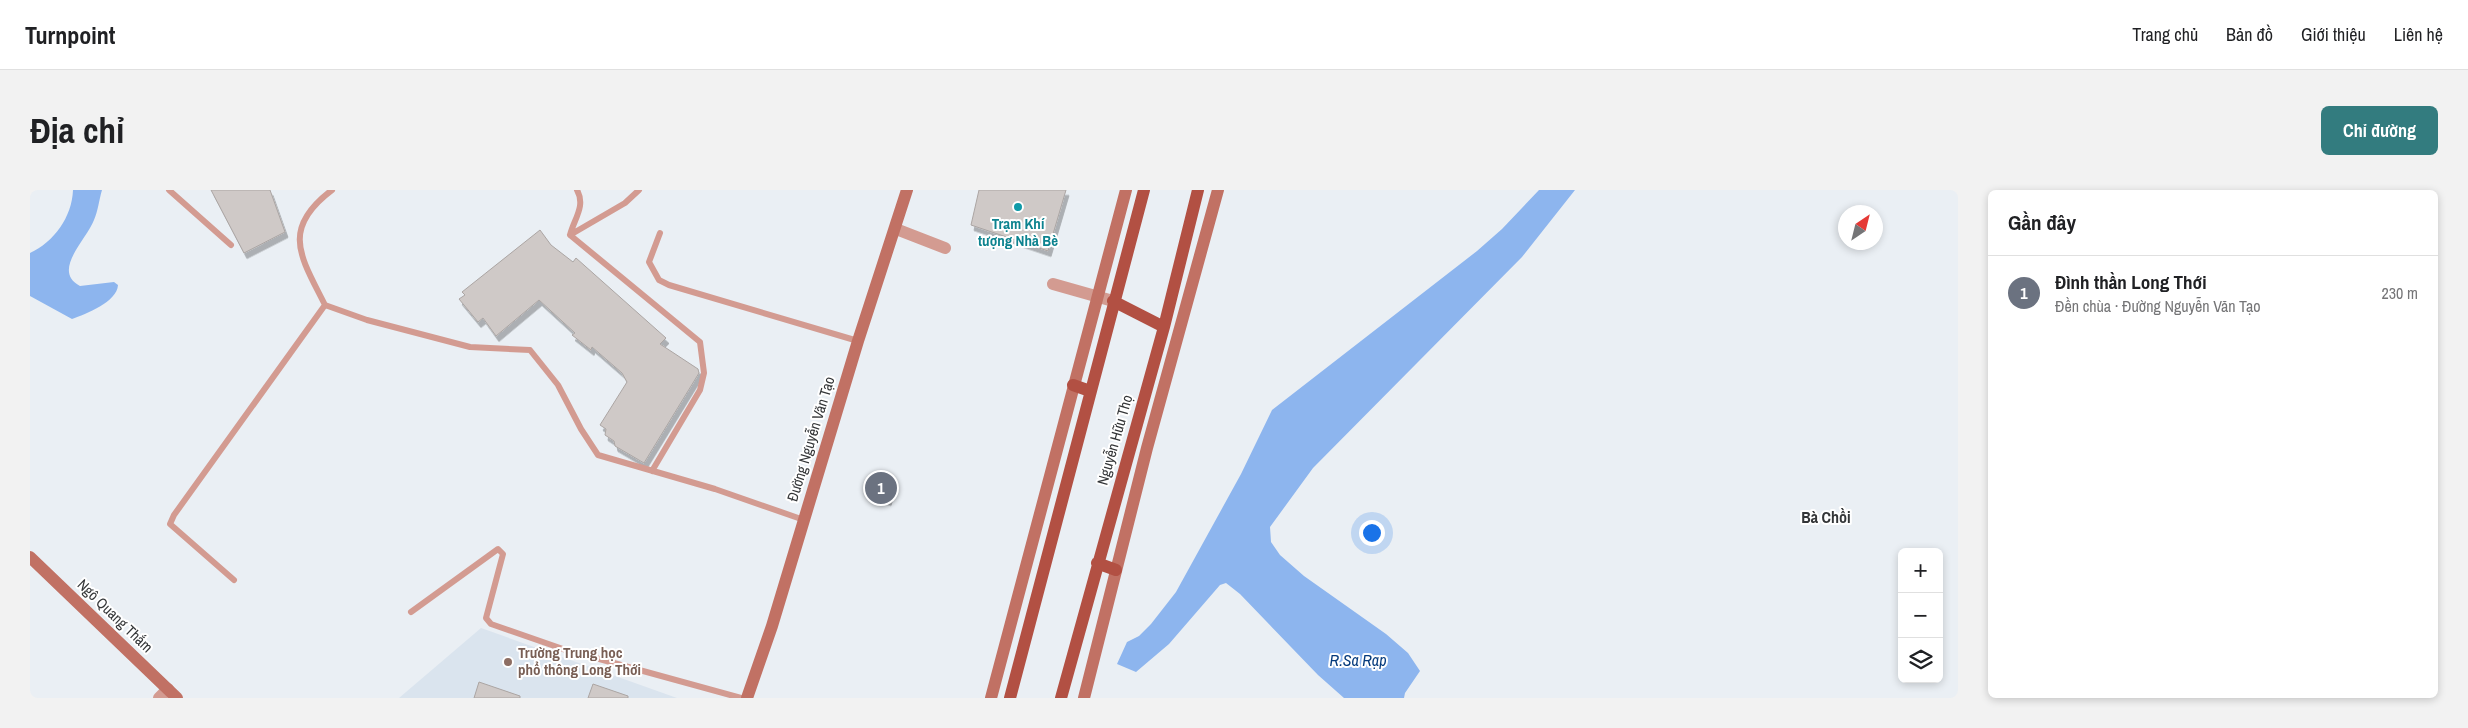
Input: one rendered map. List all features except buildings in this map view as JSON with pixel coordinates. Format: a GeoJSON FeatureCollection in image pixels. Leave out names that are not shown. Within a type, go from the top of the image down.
{"type":"FeatureCollection","features":[{"type":"Feature","properties":{"kind":"main road","name":"Đường Nguyễn Văn Tạo"},"geometry":{"type":"LineString","coordinates":[[748,698],[858,341],[896,230],[907,190]]}},
{"type":"Feature","properties":{"kind":"main road"},"geometry":{"type":"LineString","coordinates":[[991,698],[1096,296],[1126,190]]}},
{"type":"Feature","properties":{"kind":"main road"},"geometry":{"type":"LineString","coordinates":[[1010,698],[1113,301],[1144,190]]}},
{"type":"Feature","properties":{"kind":"main road","name":"Nguyễn Hữu Thọ"},"geometry":{"type":"LineString","coordinates":[[1061,698],[1164,327],[1198,190]]}},
{"type":"Feature","properties":{"kind":"main road"},"geometry":{"type":"LineString","coordinates":[[1084,698],[1116,570],[1218,190]]}},
{"type":"Feature","properties":{"kind":"main road"},"geometry":{"type":"LineString","coordinates":[[1113,301],[1164,327]]}},
{"type":"Feature","properties":{"kind":"main road"},"geometry":{"type":"LineString","coordinates":[[1073,385],[1090,392]]}},
{"type":"Feature","properties":{"kind":"main road","name":"Ngô Quang Thắm"},"geometry":{"type":"LineString","coordinates":[[30,557],[170,696]]}},
{"type":"Feature","properties":{"kind":"main road"},"geometry":{"type":"LineString","coordinates":[[1097,563],[1116,570]]}},
{"type":"Feature","properties":{"kind":"street"},"geometry":{"type":"LineString","coordinates":[[896,230],[945,248]]}},
{"type":"Feature","properties":{"kind":"street"},"geometry":{"type":"LineString","coordinates":[[1053,284],[1113,301]]}},
{"type":"Feature","properties":{"kind":"lane"},"geometry":{"type":"LineString","coordinates":[[169,190],[231,245]]}},
{"type":"Feature","properties":{"kind":"lane"},"geometry":{"type":"LineString","coordinates":[[332,190],[316,202],[300,228],[302,258],[325,305],[367,320],[470,346],[530,350],[558,385],[581,429],[598,455],[715,489],[804,520]]}},
{"type":"Feature","properties":{"kind":"lane"},"geometry":{"type":"LineString","coordinates":[[570,235],[582,198],[577,190]]}},
{"type":"Feature","properties":{"kind":"lane"},"geometry":{"type":"LineString","coordinates":[[570,235],[625,203],[639,190]]}},
{"type":"Feature","properties":{"kind":"lane"},"geometry":{"type":"LineString","coordinates":[[660,233],[648,262],[659,280],[669,285],[858,341]]}},
{"type":"Feature","properties":{"kind":"lane"},"geometry":{"type":"LineString","coordinates":[[570,235],[700,342],[704,373],[700,390],[652,471]]}},
{"type":"Feature","properties":{"kind":"lane"},"geometry":{"type":"LineString","coordinates":[[234,580],[170,524],[174,515],[325,305]]}},
{"type":"Feature","properties":{"kind":"lane"},"geometry":{"type":"LineString","coordinates":[[411,612],[498,550],[503,554],[486,618],[491,624],[563,650],[741,698]]}},
{"type":"Feature","properties":{"kind":"shaded area","name":"Trường Trung học phổ thông Long Thới"},"geometry":{"type":"Polygon","coordinates":[[[481,628],[677,698],[399,698],[481,628]]]}},
{"type":"Feature","properties":{"kind":"water"},"geometry":{"type":"Polygon","coordinates":[[[73,190],[102,190],[94,220],[70,264],[69,272],[72,280],[80,286],[114,282],[118,285],[116,291],[107,302],[92,311],[72,319],[30,296],[30,253],[47,242],[60,228],[69,210],[73,190]]]}},
{"type":"Feature","properties":{"kind":"water","name":"R.Sa Rạp"},"geometry":{"type":"Polygon","coordinates":[[[1539,190],[1575,190],[1522,257],[1313,468],[1270,527],[1271,542],[1280,555],[1304,576],[1386,634],[1408,653],[1420,671],[1405,693],[1404,698],[1344,698],[1318,675],[1240,594],[1226,583],[1220,585],[1169,644],[1136,672],[1117,664],[1127,642],[1139,636],[1151,624],[1176,592],[1241,474],[1272,410],[1477,251],[1502,229],[1539,190]]]}},
{"type":"Feature","properties":{"kind":"place","name":"Trạm Khí tượng Nhà Bè"},"geometry":{"type":"Point","coordinates":[1018,207]}},
{"type":"Feature","properties":{"kind":"place","name":"Đình thần Long Thới"},"geometry":{"type":"Point","coordinates":[881,488]}},
{"type":"Feature","properties":{"kind":"place","name":"Trường Trung học phổ thông Long Thới"},"geometry":{"type":"Point","coordinates":[508,662]}},
{"type":"Feature","properties":{"kind":"district","name":"Bà Chồi"},"geometry":{"type":"Point","coordinates":[1826,517]}}]}
